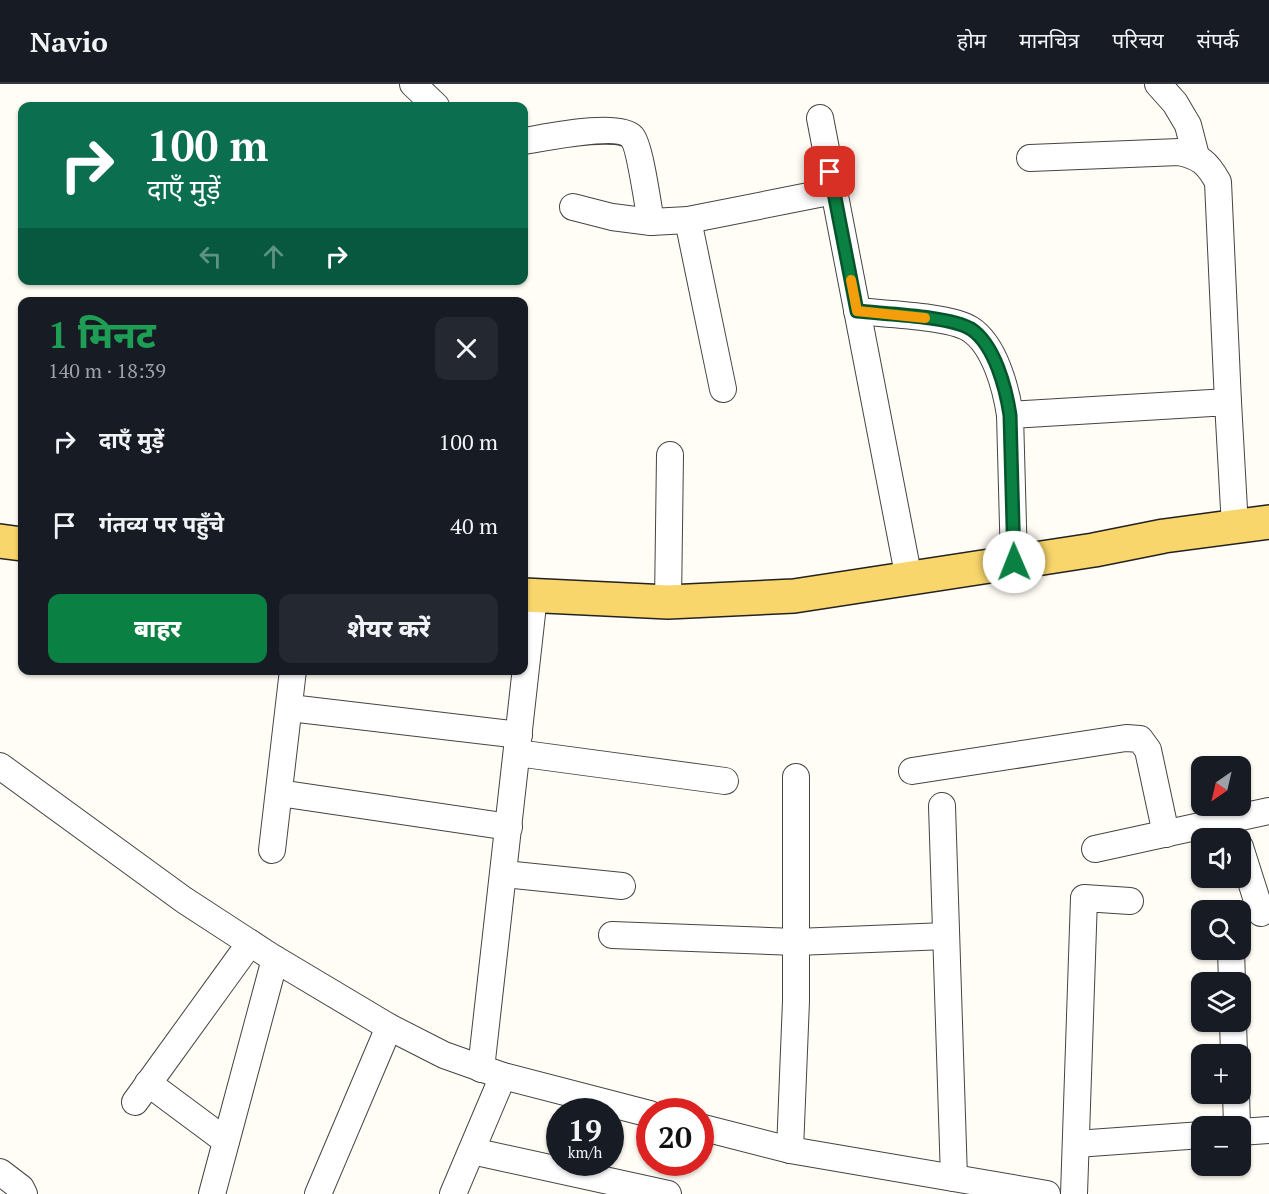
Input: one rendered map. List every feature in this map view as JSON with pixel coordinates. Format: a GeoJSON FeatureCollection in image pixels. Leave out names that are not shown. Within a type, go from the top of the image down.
{"type":"FeatureCollection","features":[{"type":"Feature","properties":{"kind":"main road"},"geometry":{"type":"LineString","coordinates":[[529,596],[668,602],[794,596],[1164,536],[1234,518],[1269,500]]}},
{"type":"Feature","properties":{"kind":"main road"},"geometry":{"type":"LineString","coordinates":[[1234,518],[1269,522]]}},
{"type":"Feature","properties":{"kind":"main road"},"geometry":{"type":"LineString","coordinates":[[0,541],[18,543]]}},
{"type":"Feature","properties":{"kind":"street"},"geometry":{"type":"LineString","coordinates":[[413,84],[432,102]]}},
{"type":"Feature","properties":{"kind":"street"},"geometry":{"type":"LineString","coordinates":[[1158,84],[1188,124],[1197,156]]}},
{"type":"Feature","properties":{"kind":"street"},"geometry":{"type":"LineString","coordinates":[[820,118],[909,579]]}},
{"type":"Feature","properties":{"kind":"street"},"geometry":{"type":"LineString","coordinates":[[528,140],[599,130],[618,130],[632,137],[637,149],[651,222]]}},
{"type":"Feature","properties":{"kind":"street"},"geometry":{"type":"LineString","coordinates":[[1029,158],[1179,152],[1197,156],[1210,167],[1218,182],[1234,518]]}},
{"type":"Feature","properties":{"kind":"street"},"geometry":{"type":"LineString","coordinates":[[573,207],[612,218],[651,222],[688,220],[834,191]]}},
{"type":"Feature","properties":{"kind":"street"},"geometry":{"type":"LineString","coordinates":[[688,220],[723,389]]}},
{"type":"Feature","properties":{"kind":"street"},"geometry":{"type":"LineString","coordinates":[[857,311],[952,321],[970,329],[982,340],[999,370],[1007,394],[1010,415],[1014,562]]}},
{"type":"Feature","properties":{"kind":"street"},"geometry":{"type":"LineString","coordinates":[[1010,415],[1228,402]]}},
{"type":"Feature","properties":{"kind":"street"},"geometry":{"type":"LineString","coordinates":[[668,602],[670,455]]}},
{"type":"Feature","properties":{"kind":"street"},"geometry":{"type":"LineString","coordinates":[[272,850],[293,675]]}},
{"type":"Feature","properties":{"kind":"street"},"geometry":{"type":"LineString","coordinates":[[453,1194],[468,1172],[492,1072],[504,874],[523,675]]}},
{"type":"Feature","properties":{"kind":"street"},"geometry":{"type":"LineString","coordinates":[[290,708],[518,744],[725,781]]}},
{"type":"Feature","properties":{"kind":"street"},"geometry":{"type":"LineString","coordinates":[[912,771],[1126,738],[1140,739],[1148,750],[1166,834]]}},
{"type":"Feature","properties":{"kind":"street"},"geometry":{"type":"LineString","coordinates":[[3,776],[250,943],[389,1027],[444,1055],[492,1072],[636,1110]]}},
{"type":"Feature","properties":{"kind":"street"},"geometry":{"type":"LineString","coordinates":[[790,1150],[796,1012],[796,777]]}},
{"type":"Feature","properties":{"kind":"street"},"geometry":{"type":"LineString","coordinates":[[279,793],[509,826]]}},
{"type":"Feature","properties":{"kind":"street"},"geometry":{"type":"LineString","coordinates":[[942,806],[954,1178]]}},
{"type":"Feature","properties":{"kind":"street"},"geometry":{"type":"LineString","coordinates":[[1237,828],[1269,811]]}},
{"type":"Feature","properties":{"kind":"street"},"geometry":{"type":"LineString","coordinates":[[1095,849],[1166,834],[1191,832]]}},
{"type":"Feature","properties":{"kind":"street"},"geometry":{"type":"LineString","coordinates":[[504,874],[621,886]]}},
{"type":"Feature","properties":{"kind":"street"},"geometry":{"type":"LineString","coordinates":[[1251,880],[1262,913]]}},
{"type":"Feature","properties":{"kind":"street"},"geometry":{"type":"LineString","coordinates":[[1074,1194],[1084,898],[1130,901]]}},
{"type":"Feature","properties":{"kind":"street"},"geometry":{"type":"LineString","coordinates":[[612,935],[796,942],[946,936]]}},
{"type":"Feature","properties":{"kind":"street"},"geometry":{"type":"LineString","coordinates":[[226,1141],[141,1093],[250,943]]}},
{"type":"Feature","properties":{"kind":"street"},"geometry":{"type":"LineString","coordinates":[[212,1194],[276,959]]}},
{"type":"Feature","properties":{"kind":"street"},"geometry":{"type":"LineString","coordinates":[[318,1194],[389,1027]]}},
{"type":"Feature","properties":{"kind":"street"},"geometry":{"type":"LineString","coordinates":[[1251,1131],[1269,1130]]}},
{"type":"Feature","properties":{"kind":"street"},"geometry":{"type":"LineString","coordinates":[[714,1131],[790,1150],[1047,1194]]}},
{"type":"Feature","properties":{"kind":"street"},"geometry":{"type":"LineString","coordinates":[[1076,1144],[1191,1136]]}},
{"type":"Feature","properties":{"kind":"street"},"geometry":{"type":"LineString","coordinates":[[0,1172],[21,1188],[24,1194]]}},
{"type":"Feature","properties":{"kind":"street"},"geometry":{"type":"LineString","coordinates":[[468,1172],[668,1194]]}},
{"type":"Feature","properties":{"kind":"slow traffic"},"geometry":{"type":"LineString","coordinates":[[851,280],[857,311],[925,318]]}},
{"type":"Feature","properties":{"kind":"route"},"geometry":{"type":"LineString","coordinates":[[830,172],[857,311],[952,321],[970,329],[982,340],[999,370],[1007,394],[1010,415],[1014,562]]}}]}
